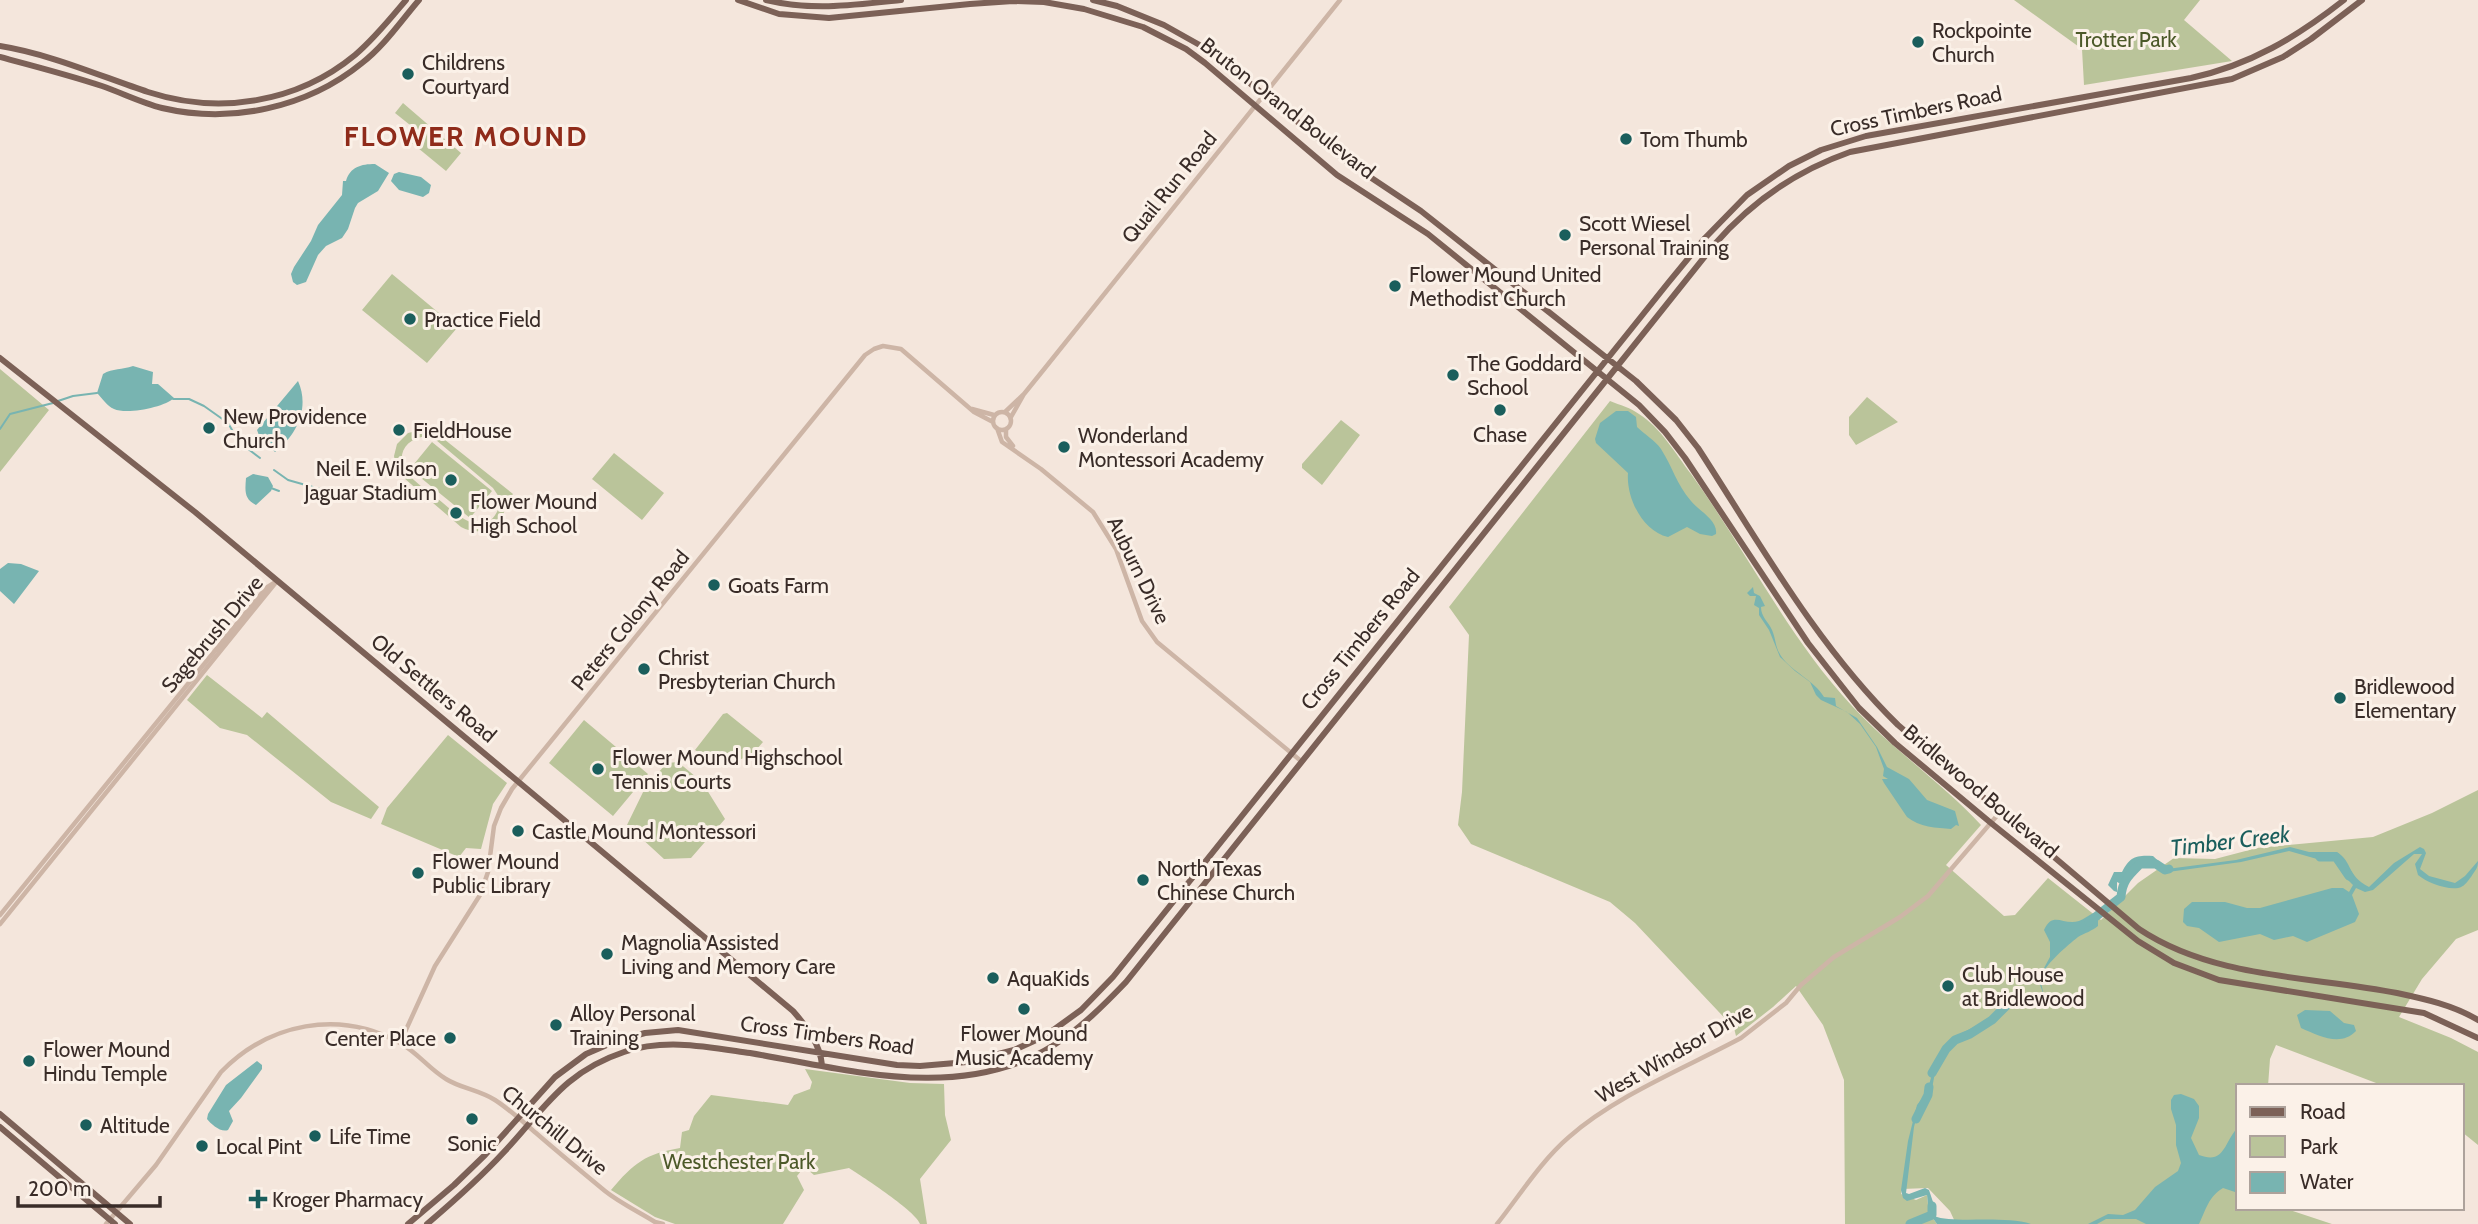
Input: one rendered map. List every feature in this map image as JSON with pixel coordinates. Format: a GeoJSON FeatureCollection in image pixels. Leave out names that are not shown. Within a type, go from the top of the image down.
{"type":"FeatureCollection","features":[{"type":"Feature","properties":{"kind":"main road"},"geometry":{"type":"LineString","coordinates":[[0,46],[105,76],[150,93],[199,103],[238,103],[266,99],[325,76],[355,55],[406,0]]}},
{"type":"Feature","properties":{"kind":"main road"},"geometry":{"type":"LineString","coordinates":[[0,57],[102,86],[159,107],[211,114],[241,113],[290,103],[325,89],[362,64],[419,0]]}},
{"type":"Feature","properties":{"kind":"main road","name":"Bruton Orand Boulevard"},"geometry":{"type":"LineString","coordinates":[[738,0],[779,14],[830,18],[1013,1],[1044,2],[1084,9],[1143,27],[1176,44],[1225,78],[1337,175],[1421,229],[1599,371]]}},
{"type":"Feature","properties":{"kind":"main road"},"geometry":{"type":"LineString","coordinates":[[766,0],[828,8],[901,0]]}},
{"type":"Feature","properties":{"kind":"main road","name":"Bruton Orand Boulevard"},"geometry":{"type":"LineString","coordinates":[[1093,0],[1140,15],[1193,41],[1226,64],[1346,161],[1421,211],[1609,359]]}},
{"type":"Feature","properties":{"kind":"main road","name":"Cross Timbers Road"},"geometry":{"type":"LineString","coordinates":[[408,1224],[454,1185],[555,1077],[573,1062],[599,1047],[645,1033],[678,1030],[920,1066],[992,1056],[1014,1050],[1045,1036],[1081,1010],[1113,977],[1705,238],[1748,195],[1771,177],[1821,150],[1866,136],[2210,74],[2273,49],[2344,0]]}},
{"type":"Feature","properties":{"kind":"main road","name":"Cross Timbers Road"},"geometry":{"type":"LineString","coordinates":[[427,1224],[475,1182],[562,1087],[593,1065],[636,1048],[694,1045],[922,1079],[972,1074],[1020,1062],[1054,1045],[1089,1018],[1126,982],[1731,224],[1775,188],[1811,167],[1850,152],[2232,79],[2283,57],[2361,0]]}},
{"type":"Feature","properties":{"kind":"main road"},"geometry":{"type":"LineString","coordinates":[[389,20],[397,26]]}},
{"type":"Feature","properties":{"kind":"main road"},"geometry":{"type":"LineString","coordinates":[[1723,218],[1731,224]]}},
{"type":"Feature","properties":{"kind":"main road"},"geometry":{"type":"LineString","coordinates":[[1522,309],[1532,297]]}},
{"type":"Feature","properties":{"kind":"main road","name":"Old Settlers Road"},"geometry":{"type":"LineString","coordinates":[[0,358],[277,581],[793,1011],[805,1024],[820,1052],[822,1065]]}},
{"type":"Feature","properties":{"kind":"main road","name":"Bridlewood Boulevard"},"geometry":{"type":"LineString","coordinates":[[1609,359],[1658,401],[1686,433],[1821,635],[1854,678],[1898,724],[2123,917],[2157,940],[2206,961],[2241,969],[2362,986],[2429,1000],[2478,1020]]}},
{"type":"Feature","properties":{"kind":"main road","name":"Bridlewood Boulevard"},"geometry":{"type":"LineString","coordinates":[[1599,371],[1657,423],[1685,458],[1808,643],[1848,695],[1889,737],[1959,797],[2116,924],[2162,956],[2210,977],[2424,1013],[2478,1038]]}},
{"type":"Feature","properties":{"kind":"main road"},"geometry":{"type":"LineString","coordinates":[[1959,797],[1969,785]]}},
{"type":"Feature","properties":{"kind":"main road"},"geometry":{"type":"LineString","coordinates":[[694,1032],[694,1045]]}},
{"type":"Feature","properties":{"kind":"main road"},"geometry":{"type":"LineString","coordinates":[[0,1114],[130,1224]]}},
{"type":"Feature","properties":{"kind":"main road"},"geometry":{"type":"LineString","coordinates":[[8,1121],[1,1128],[110,1222]]}},
{"type":"Feature","properties":{"kind":"street","name":"Quail Run Road"},"geometry":{"type":"LineString","coordinates":[[1005,412],[1024,394],[1340,0]]}},
{"type":"Feature","properties":{"kind":"street","name":"Peters Colony Road"},"geometry":{"type":"LineString","coordinates":[[400,1042],[435,966],[480,895],[488,872],[496,820],[505,800],[864,355],[879,347],[897,347],[910,355],[978,414],[993,422]]}},
{"type":"Feature","properties":{"kind":"street","name":"Quail Run Road"},"geometry":{"type":"LineString","coordinates":[[1011,418],[1024,394]]}},
{"type":"Feature","properties":{"kind":"street","name":"Peters Colony Road"},"geometry":{"type":"LineString","coordinates":[[972,409],[994,415]]}},
{"type":"Feature","properties":{"kind":"street"},"geometry":{"type":"LineString","coordinates":[[1006,429],[997,428],[993,422],[994,415],[1005,412],[1011,418],[1005,435],[1013,447]]}},
{"type":"Feature","properties":{"kind":"street","name":"Auburn Drive"},"geometry":{"type":"LineString","coordinates":[[997,428],[1002,442],[1013,447],[1080,500],[1099,520],[1116,550],[1142,621],[1157,642],[1301,761]]}},
{"type":"Feature","properties":{"kind":"street","name":"Sagebrush Drive"},"geometry":{"type":"LineString","coordinates":[[0,924],[266,588],[277,581]]}},
{"type":"Feature","properties":{"kind":"street","name":"Sagebrush Drive"},"geometry":{"type":"LineString","coordinates":[[0,915],[155,729]]}},
{"type":"Feature","properties":{"kind":"street","name":"West Windsor Drive"},"geometry":{"type":"LineString","coordinates":[[1497,1224],[1542,1166],[1573,1133],[1603,1111],[1741,1038],[1758,1026],[1834,957],[1900,917],[1928,896],[2001,811]]}},
{"type":"Feature","properties":{"kind":"street","name":"Churchill Drive"},"geometry":{"type":"LineString","coordinates":[[110,1222],[156,1165],[221,1072],[233,1060],[260,1041],[297,1027],[334,1023],[361,1027],[400,1042],[446,1079],[497,1101],[608,1193],[655,1222],[663,1224]]}},
{"type":"Feature","properties":{"kind":"green space","name":"Trotter Park"},"geometry":{"type":"Polygon","coordinates":[[[2014,0],[2200,0],[2184,20],[2232,61],[2084,85],[2082,49],[2014,0]]]}},
{"type":"Feature","properties":{"kind":"green space"},"geometry":{"type":"Polygon","coordinates":[[[403,103],[461,153],[446,171],[407,139],[415,129],[395,113],[403,103]]]}},
{"type":"Feature","properties":{"kind":"green space","name":"Practice Field"},"geometry":{"type":"Polygon","coordinates":[[[392,274],[457,328],[427,363],[362,310],[392,274]]]}},
{"type":"Feature","properties":{"kind":"green space"},"geometry":{"type":"Polygon","coordinates":[[[0,369],[49,410],[0,472],[0,369]]]}},
{"type":"Feature","properties":{"kind":"green space"},"geometry":{"type":"Polygon","coordinates":[[[1867,397],[1898,422],[1856,445],[1849,435],[1849,417],[1867,397]]]}},
{"type":"Feature","properties":{"kind":"green space"},"geometry":{"type":"Polygon","coordinates":[[[1610,401],[1639,414],[1667,441],[1711,503],[1787,622],[1852,706],[1981,825],[1946,865],[2004,916],[2015,915],[2048,878],[2101,920],[2138,883],[2174,858],[2215,859],[2257,848],[2373,837],[2432,813],[2478,790],[2478,930],[2456,939],[2422,979],[2399,1017],[2478,1052],[2478,1145],[2464,1134],[2464,1084],[2379,1084],[2276,1045],[2270,1059],[2268,1084],[2236,1084],[2236,1210],[2290,1210],[2332,1224],[1956,1224],[1950,1211],[1928,1188],[1902,1189],[1901,1194],[1916,1200],[1927,1195],[1929,1213],[1937,1224],[1845,1224],[1844,1080],[1823,1025],[1796,986],[1736,1036],[1734,1028],[1635,923],[1610,902],[1471,844],[1458,825],[1469,635],[1449,607],[1610,401]]]}},
{"type":"Feature","properties":{"kind":"green space"},"geometry":{"type":"Polygon","coordinates":[[[1341,420],[1360,435],[1322,485],[1302,468],[1302,464],[1341,420]]]}},
{"type":"Feature","properties":{"kind":"green space"},"geometry":{"type":"Polygon","coordinates":[[[425,424],[513,494],[509,499],[506,498],[503,516],[492,527],[478,531],[461,527],[397,472],[394,456],[397,444],[408,433],[421,430],[425,424]],[[426,436],[409,443],[402,457],[404,470],[462,518],[479,524],[487,523],[494,517],[500,505],[499,497],[493,488],[436,440],[426,436]]]}},
{"type":"Feature","properties":{"kind":"green space","name":"Neil E. Wilson Jaguar Stadium"},"geometry":{"type":"Polygon","coordinates":[[[432,442],[492,491],[470,518],[410,469],[432,442]]]}},
{"type":"Feature","properties":{"kind":"green space"},"geometry":{"type":"Polygon","coordinates":[[[614,453],[664,493],[642,520],[592,479],[614,453]]]}},
{"type":"Feature","properties":{"kind":"green space"},"geometry":{"type":"Polygon","coordinates":[[[207,675],[262,718],[267,712],[379,807],[371,819],[331,802],[247,735],[220,728],[187,700],[207,675]]]}},
{"type":"Feature","properties":{"kind":"green space"},"geometry":{"type":"Polygon","coordinates":[[[727,713],[763,742],[748,756],[722,762],[695,750],[723,714],[727,713]]]}},
{"type":"Feature","properties":{"kind":"green space","name":"Flower Mound Highschool Tennis Courts"},"geometry":{"type":"Polygon","coordinates":[[[584,720],[648,774],[613,816],[549,763],[584,720]]]}},
{"type":"Feature","properties":{"kind":"green space"},"geometry":{"type":"Polygon","coordinates":[[[448,735],[507,783],[493,804],[481,849],[466,848],[459,857],[381,824],[387,808],[448,735]]]}},
{"type":"Feature","properties":{"kind":"green space"},"geometry":{"type":"Polygon","coordinates":[[[678,762],[702,782],[725,819],[691,858],[664,859],[627,825],[646,786],[667,763],[678,762]]]}},
{"type":"Feature","properties":{"kind":"green space","name":"Westchester Park"},"geometry":{"type":"Polygon","coordinates":[[[805,1069],[910,1083],[944,1084],[945,1115],[951,1140],[920,1179],[927,1224],[920,1224],[900,1203],[849,1168],[814,1175],[808,1170],[801,1171],[797,1176],[804,1190],[783,1224],[675,1224],[655,1217],[611,1190],[641,1161],[658,1153],[680,1148],[682,1132],[689,1130],[694,1116],[711,1095],[788,1105],[794,1095],[810,1089],[812,1082],[805,1069]]]}},
{"type":"Feature","properties":{"kind":"water"},"geometry":{"type":"Polygon","coordinates":[[[375,164],[389,173],[378,191],[358,203],[342,238],[326,246],[318,255],[306,282],[297,285],[291,274],[294,267],[318,225],[342,195],[343,181],[346,181],[350,172],[357,167],[375,164]]]}},
{"type":"Feature","properties":{"kind":"water"},"geometry":{"type":"Polygon","coordinates":[[[399,172],[421,177],[431,185],[429,193],[423,197],[399,190],[391,181],[394,174],[399,172]]]}},
{"type":"Feature","properties":{"kind":"water"},"geometry":{"type":"Polygon","coordinates":[[[133,366],[153,372],[152,384],[158,384],[174,398],[163,404],[136,411],[120,411],[109,406],[97,393],[103,374],[133,366]]]}},
{"type":"Feature","properties":{"kind":"water"},"geometry":{"type":"Polygon","coordinates":[[[298,381],[303,401],[302,411],[290,438],[275,452],[260,438],[257,430],[298,381]]]}},
{"type":"Feature","properties":{"kind":"water"},"geometry":{"type":"Polygon","coordinates":[[[1616,411],[1628,411],[1636,417],[1637,427],[1661,449],[1691,501],[1714,524],[1716,534],[1700,534],[1687,527],[1668,537],[1659,534],[1643,520],[1633,502],[1628,473],[1595,439],[1600,423],[1616,411]]]}},
{"type":"Feature","properties":{"kind":"water"},"geometry":{"type":"Polygon","coordinates":[[[253,474],[268,477],[273,486],[256,505],[249,500],[246,491],[246,478],[253,474]]]}},
{"type":"Feature","properties":{"kind":"water"},"geometry":{"type":"Polygon","coordinates":[[[8,563],[21,564],[39,571],[14,604],[0,591],[0,569],[8,563]]]}},
{"type":"Feature","properties":{"kind":"water"},"geometry":{"type":"Polygon","coordinates":[[[1753,587],[1754,593],[1760,596],[1765,606],[1761,607],[1762,614],[1772,630],[1781,656],[1809,681],[1795,671],[1780,657],[1769,630],[1759,615],[1759,608],[1754,605],[1756,596],[1747,593],[1753,587]]]}},
{"type":"Feature","properties":{"kind":"water"},"geometry":{"type":"Polygon","coordinates":[[[1810,682],[1824,697],[1835,698],[1836,706],[1844,711],[1821,700],[1810,682]]]}},
{"type":"Feature","properties":{"kind":"water"},"geometry":{"type":"Polygon","coordinates":[[[1848,713],[1857,718],[1877,747],[1887,767],[1909,779],[1927,800],[1955,811],[1959,826],[1951,829],[1934,827],[1917,823],[1907,817],[1882,779],[1888,779],[1883,776],[1884,769],[1876,747],[1860,724],[1848,713]]]}},
{"type":"Feature","properties":{"kind":"water"},"geometry":{"type":"Polygon","coordinates":[[[2290,847],[2309,852],[2337,852],[2346,860],[2357,878],[2369,887],[2394,863],[2420,847],[2426,853],[2420,869],[2429,876],[2455,883],[2478,861],[2478,864],[2464,885],[2448,888],[2431,883],[2418,875],[2415,864],[2422,854],[2414,854],[2373,890],[2365,892],[2356,888],[2352,895],[2359,914],[2355,922],[2307,942],[2293,936],[2274,940],[2260,934],[2219,942],[2199,928],[2187,926],[2183,922],[2184,909],[2192,902],[2225,902],[2247,908],[2260,908],[2332,888],[2343,888],[2349,892],[2353,885],[2344,876],[2343,863],[2335,857],[2317,859],[2289,851],[2241,862],[2168,872],[2156,864],[2130,869],[2127,875],[2129,879],[2123,885],[2117,882],[2117,892],[2108,885],[2114,872],[2122,872],[2131,860],[2137,857],[2153,856],[2167,869],[2236,860],[2290,847]]]}},
{"type":"Feature","properties":{"kind":"water"},"geometry":{"type":"Polygon","coordinates":[[[2094,913],[2098,917],[2098,926],[2068,945],[2043,973],[2043,993],[2038,979],[2050,957],[2050,942],[2044,930],[2051,921],[2073,922],[2094,913]]]}},
{"type":"Feature","properties":{"kind":"water"},"geometry":{"type":"Polygon","coordinates":[[[2043,993],[2043,999],[2035,1004],[2007,1007],[1979,1027],[1955,1038],[1949,1045],[1936,1067],[1931,1094],[1920,1104],[1914,1127],[1906,1193],[1925,1188],[1929,1190],[1934,1216],[1942,1218],[2006,1220],[2031,1224],[1937,1224],[1929,1213],[1927,1195],[1907,1201],[1901,1190],[1908,1141],[1917,1105],[1927,1092],[1936,1060],[1943,1047],[1954,1037],[1986,1021],[2008,1002],[2035,1000],[2043,993]]]}},
{"type":"Feature","properties":{"kind":"water"},"geometry":{"type":"Polygon","coordinates":[[[2305,1010],[2330,1011],[2344,1023],[2354,1025],[2356,1031],[2350,1036],[2337,1039],[2315,1034],[2301,1028],[2297,1015],[2305,1010]]]}},
{"type":"Feature","properties":{"kind":"water"},"geometry":{"type":"Polygon","coordinates":[[[257,1061],[262,1065],[262,1069],[229,1111],[233,1121],[228,1130],[216,1128],[207,1119],[208,1114],[226,1085],[257,1061]]]}},
{"type":"Feature","properties":{"kind":"water"},"geometry":{"type":"Polygon","coordinates":[[[2181,1094],[2194,1099],[2199,1106],[2199,1118],[2191,1138],[2199,1155],[2214,1157],[2219,1154],[2236,1129],[2236,1192],[2223,1188],[2214,1195],[2199,1224],[2146,1224],[2136,1219],[2106,1219],[2097,1224],[2088,1224],[2108,1214],[2123,1215],[2135,1210],[2155,1187],[2178,1171],[2181,1163],[2171,1109],[2174,1095],[2181,1094]]]}},
{"type":"Feature","properties":{"kind":"waterway"},"geometry":{"type":"LineString","coordinates":[[58,401],[97,393]]}},
{"type":"Feature","properties":{"kind":"waterway"},"geometry":{"type":"LineString","coordinates":[[173,399],[189,399],[204,406],[228,423],[239,442],[260,458]]}},
{"type":"Feature","properties":{"kind":"waterway"},"geometry":{"type":"LineString","coordinates":[[0,429],[10,414],[53,403]]}},
{"type":"Feature","properties":{"kind":"waterway"},"geometry":{"type":"LineString","coordinates":[[244,445],[255,438]]}},
{"type":"Feature","properties":{"kind":"waterway"},"geometry":{"type":"LineString","coordinates":[[274,470],[288,480],[348,497]]}},
{"type":"Feature","properties":{"kind":"waterway"},"geometry":{"type":"LineString","coordinates":[[271,488],[279,491]]}},
{"type":"Feature","properties":{"kind":"waterway","name":"Timber Creek"},"geometry":{"type":"LineString","coordinates":[[2320,857],[2336,857],[2349,876]]}},
{"type":"Feature","properties":{"kind":"waterway","name":"Timber Creek"},"geometry":{"type":"LineString","coordinates":[[2089,922],[2121,897],[2129,875],[2140,864],[2156,864],[2165,870],[2169,869]]}},
{"type":"Feature","properties":{"kind":"waterway","name":"Timber Creek"},"geometry":{"type":"LineString","coordinates":[[1932,1073],[1946,1049],[1955,1040],[1992,1020],[2007,1005]]}},
{"type":"Feature","properties":{"kind":"waterway","name":"Timber Creek"},"geometry":{"type":"LineString","coordinates":[[1916,1119],[1929,1087]]}},
{"type":"Feature","properties":{"kind":"waterway","name":"Timber Creek"},"geometry":{"type":"LineString","coordinates":[[1910,1224],[1932,1215],[1932,1206]]}},
{"type":"Feature","properties":{"kind":"place","name":"Rockpointe Church"},"geometry":{"type":"Point","coordinates":[1918,42]}},
{"type":"Feature","properties":{"kind":"place","name":"Childrens Courtyard"},"geometry":{"type":"Point","coordinates":[408,74]}},
{"type":"Feature","properties":{"kind":"place","name":"Tom Thumb"},"geometry":{"type":"Point","coordinates":[1626,139]}},
{"type":"Feature","properties":{"kind":"place","name":"Scott Wiesel Personal Training"},"geometry":{"type":"Point","coordinates":[1565,235]}},
{"type":"Feature","properties":{"kind":"place","name":"Flower Mound United Methodist Church"},"geometry":{"type":"Point","coordinates":[1395,286]}},
{"type":"Feature","properties":{"kind":"place","name":"Practice Field"},"geometry":{"type":"Point","coordinates":[410,319]}},
{"type":"Feature","properties":{"kind":"place","name":"The Goddard School"},"geometry":{"type":"Point","coordinates":[1453,375]}},
{"type":"Feature","properties":{"kind":"place","name":"Chase"},"geometry":{"type":"Point","coordinates":[1500,410]}},
{"type":"Feature","properties":{"kind":"place","name":"New Providence Church"},"geometry":{"type":"Point","coordinates":[209,428]}},
{"type":"Feature","properties":{"kind":"place","name":"FieldHouse"},"geometry":{"type":"Point","coordinates":[399,430]}},
{"type":"Feature","properties":{"kind":"place","name":"Wonderland Montessori Academy"},"geometry":{"type":"Point","coordinates":[1064,447]}},
{"type":"Feature","properties":{"kind":"place","name":"Neil E. Wilson Jaguar Stadium"},"geometry":{"type":"Point","coordinates":[451,480]}},
{"type":"Feature","properties":{"kind":"place","name":"Flower Mound High School"},"geometry":{"type":"Point","coordinates":[456,513]}},
{"type":"Feature","properties":{"kind":"place","name":"Goats Farm"},"geometry":{"type":"Point","coordinates":[714,585]}},
{"type":"Feature","properties":{"kind":"place","name":"Christ Presbyterian Church"},"geometry":{"type":"Point","coordinates":[644,669]}},
{"type":"Feature","properties":{"kind":"place","name":"Bridlewood Elementary"},"geometry":{"type":"Point","coordinates":[2340,698]}},
{"type":"Feature","properties":{"kind":"place","name":"Flower Mound Highschool Tennis Courts"},"geometry":{"type":"Point","coordinates":[598,769]}},
{"type":"Feature","properties":{"kind":"place","name":"Castle Mound Montessori"},"geometry":{"type":"Point","coordinates":[518,831]}},
{"type":"Feature","properties":{"kind":"place","name":"Flower Mound Public Library"},"geometry":{"type":"Point","coordinates":[418,873]}},
{"type":"Feature","properties":{"kind":"place","name":"North Texas Chinese Church"},"geometry":{"type":"Point","coordinates":[1143,880]}},
{"type":"Feature","properties":{"kind":"place","name":"Magnolia Assisted Living and Memory Care"},"geometry":{"type":"Point","coordinates":[607,954]}},
{"type":"Feature","properties":{"kind":"place","name":"AquaKids"},"geometry":{"type":"Point","coordinates":[993,978]}},
{"type":"Feature","properties":{"kind":"place","name":"Club House at Bridlewood"},"geometry":{"type":"Point","coordinates":[1948,986]}},
{"type":"Feature","properties":{"kind":"place","name":"Flower Mound Music Academy"},"geometry":{"type":"Point","coordinates":[1024,1009]}},
{"type":"Feature","properties":{"kind":"place","name":"Alloy Personal Training"},"geometry":{"type":"Point","coordinates":[556,1025]}},
{"type":"Feature","properties":{"kind":"place","name":"Center Place"},"geometry":{"type":"Point","coordinates":[450,1038]}},
{"type":"Feature","properties":{"kind":"place","name":"Flower Mound Hindu Temple"},"geometry":{"type":"Point","coordinates":[29,1061]}},
{"type":"Feature","properties":{"kind":"place","name":"Sonic"},"geometry":{"type":"Point","coordinates":[472,1119]}},
{"type":"Feature","properties":{"kind":"place","name":"Altitude"},"geometry":{"type":"Point","coordinates":[86,1125]}},
{"type":"Feature","properties":{"kind":"place","name":"Life Time"},"geometry":{"type":"Point","coordinates":[315,1136]}},
{"type":"Feature","properties":{"kind":"place","name":"Local Pint"},"geometry":{"type":"Point","coordinates":[202,1146]}},
{"type":"Feature","properties":{"kind":"place","name":"Kroger Pharmacy"},"geometry":{"type":"Point","coordinates":[258,1199]}},
{"type":"Feature","properties":{"kind":"district","name":"FLOWER MOUND"},"geometry":{"type":"Point","coordinates":[466,136]}}]}
